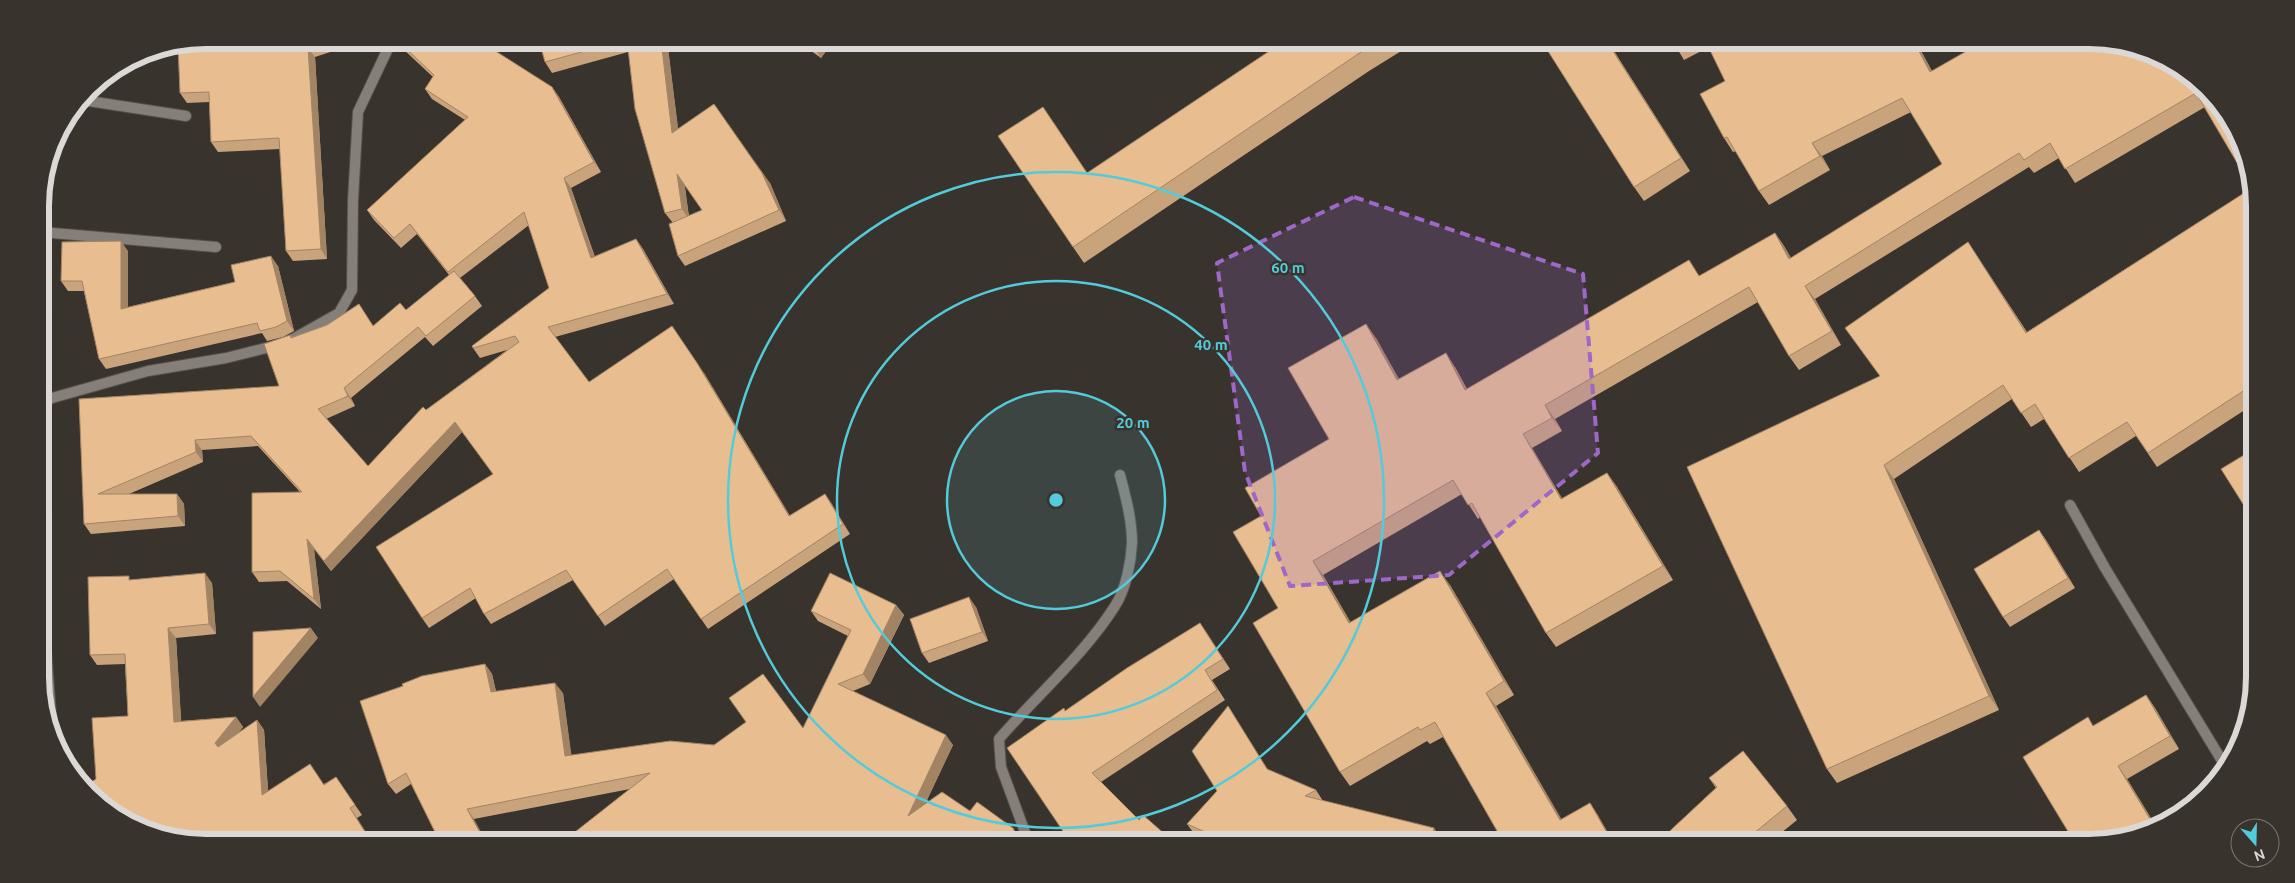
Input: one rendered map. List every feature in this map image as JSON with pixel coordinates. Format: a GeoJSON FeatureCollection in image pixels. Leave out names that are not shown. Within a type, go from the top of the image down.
{"type":"FeatureCollection","features":[{"type":"Feature","properties":{"kind":"street"},"geometry":{"type":"LineString","coordinates":[[49,400],[148,371],[226,358],[286,343],[338,313],[352,290],[353,200],[358,112],[388,49]]}},
{"type":"Feature","properties":{"kind":"street"},"geometry":{"type":"LineString","coordinates":[[89,101],[186,116]]}},
{"type":"Feature","properties":{"kind":"street"},"geometry":{"type":"LineString","coordinates":[[49,233],[216,247]]}},
{"type":"Feature","properties":{"kind":"street"},"geometry":{"type":"LineString","coordinates":[[1026,834],[1001,767],[999,738],[1090,640],[1116,605],[1128,572],[1132,544],[1130,514],[1120,476]]}},
{"type":"Feature","properties":{"kind":"street"},"geometry":{"type":"LineString","coordinates":[[2070,505],[2105,568],[2222,761]]}},
{"type":"Feature","properties":{"kind":"highlighted area"},"geometry":{"type":"Polygon","coordinates":[[[1354,197],[1583,274],[1598,453],[1449,575],[1290,586],[1245,472],[1217,263],[1354,197]]]}},
{"type":"Feature","properties":{"kind":"building"},"geometry":{"type":"Polygon","coordinates":[[[206,49],[308,49],[321,249],[286,251],[279,138],[211,142],[209,92],[180,93],[178,51],[206,49]]]}},
{"type":"Feature","properties":{"kind":"building"},"geometry":{"type":"Polygon","coordinates":[[[407,49],[492,49],[552,87],[594,162],[564,178],[591,258],[636,239],[667,294],[548,327],[589,382],[672,326],[697,363],[789,516],[825,494],[843,524],[701,619],[667,569],[598,616],[566,570],[484,614],[470,588],[422,618],[376,547],[493,474],[455,422],[324,561],[307,539],[314,599],[280,571],[252,572],[252,493],[302,492],[251,436],[195,440],[196,452],[98,494],[177,494],[178,516],[84,524],[79,399],[279,386],[264,344],[290,335],[291,338],[327,325],[359,304],[373,326],[400,303],[406,310],[454,271],[475,296],[426,336],[418,327],[344,388],[348,396],[318,409],[368,466],[423,407],[426,410],[519,342],[515,336],[473,348],[472,346],[549,288],[524,212],[448,272],[410,224],[394,238],[367,210],[468,117],[425,89],[434,75],[407,49]]]}},
{"type":"Feature","properties":{"kind":"building"},"geometry":{"type":"Polygon","coordinates":[[[541,49],[592,49],[545,62],[541,49]]]}},
{"type":"Feature","properties":{"kind":"building"},"geometry":{"type":"Polygon","coordinates":[[[628,49],[662,49],[672,133],[714,104],[762,173],[779,210],[678,256],[669,224],[702,210],[677,174],[682,209],[665,213],[635,109],[628,49]]]}},
{"type":"Feature","properties":{"kind":"building"},"geometry":{"type":"Polygon","coordinates":[[[1273,49],[1366,49],[1073,247],[998,136],[1043,107],[1087,173],[1273,49]]]}},
{"type":"Feature","properties":{"kind":"building"},"geometry":{"type":"Polygon","coordinates":[[[1547,49],[1612,49],[1681,158],[1634,187],[1547,49]]]}},
{"type":"Feature","properties":{"kind":"building"},"geometry":{"type":"Polygon","coordinates":[[[1709,49],[1918,49],[1930,72],[1970,49],[2110,50],[2140,57],[2159,65],[2185,81],[2214,110],[2225,127],[2234,146],[2242,172],[2196,93],[2065,169],[2050,143],[2024,160],[2019,153],[1805,286],[1832,331],[1789,356],[1749,287],[1545,405],[1552,418],[1523,434],[1561,499],[1607,473],[1663,566],[1546,633],[1472,503],[1468,505],[1453,480],[1313,561],[1349,623],[1440,571],[1504,681],[1486,693],[1560,820],[1590,803],[1608,834],[1499,834],[1435,722],[1420,730],[1418,727],[1340,772],[1253,623],[1278,608],[1233,532],[1261,516],[1245,488],[1329,439],[1288,368],[1366,324],[1397,380],[1446,353],[1465,390],[1689,260],[1699,276],[1775,233],[1789,259],[1942,164],[1902,98],[1812,143],[1820,156],[1759,191],[1727,137],[1724,138],[1700,94],[1725,81],[1709,49]]]}},
{"type":"Feature","properties":{"kind":"building"},"geometry":{"type":"Polygon","coordinates":[[[2245,192],[2246,389],[2148,453],[2127,422],[2069,458],[2035,404],[2021,413],[2003,385],[1884,465],[1989,696],[1827,769],[1687,467],[1880,376],[1845,328],[1968,242],[2026,333],[2245,192]]]}},
{"type":"Feature","properties":{"kind":"building"},"geometry":{"type":"Polygon","coordinates":[[[121,241],[121,309],[235,282],[231,265],[271,256],[287,321],[276,327],[260,331],[257,323],[99,359],[82,281],[61,281],[62,242],[121,241]]]}},
{"type":"Feature","properties":{"kind":"building"},"geometry":{"type":"Polygon","coordinates":[[[2246,454],[2246,509],[2221,469],[2246,454]]]}},
{"type":"Feature","properties":{"kind":"building"},"geometry":{"type":"Polygon","coordinates":[[[2039,530],[2068,578],[2003,617],[1974,569],[2039,530]]]}},
{"type":"Feature","properties":{"kind":"building"},"geometry":{"type":"Polygon","coordinates":[[[205,573],[209,624],[168,628],[174,722],[236,717],[215,743],[218,747],[257,720],[262,795],[310,764],[324,785],[336,777],[355,805],[350,808],[366,834],[196,834],[175,831],[155,826],[136,818],[119,808],[90,783],[96,779],[92,718],[128,716],[125,654],[90,655],[88,577],[129,576],[129,580],[205,573]]]}},
{"type":"Feature","properties":{"kind":"building"},"geometry":{"type":"Polygon","coordinates":[[[830,573],[896,605],[863,674],[838,684],[946,735],[908,816],[942,792],[970,811],[977,802],[1013,828],[1016,834],[572,834],[650,773],[467,809],[481,834],[432,834],[435,832],[406,773],[388,784],[360,701],[403,686],[402,684],[422,676],[485,664],[491,692],[555,683],[565,756],[670,741],[714,745],[746,722],[729,698],[763,674],[803,728],[851,630],[811,611],[830,573]]]}},
{"type":"Feature","properties":{"kind":"building"},"geometry":{"type":"Polygon","coordinates":[[[969,597],[982,632],[922,653],[910,619],[969,597]]]}},
{"type":"Feature","properties":{"kind":"building"},"geometry":{"type":"Polygon","coordinates":[[[1200,623],[1223,659],[1205,670],[1217,690],[1092,773],[1139,820],[1143,815],[1165,834],[1065,834],[1007,748],[1064,708],[1065,711],[1127,668],[1200,623]]]}},
{"type":"Feature","properties":{"kind":"building"},"geometry":{"type":"Polygon","coordinates":[[[311,628],[253,697],[253,632],[311,628]]]}},
{"type":"Feature","properties":{"kind":"building"},"geometry":{"type":"Polygon","coordinates":[[[2146,695],[2170,736],[2118,766],[2151,821],[2120,831],[2099,834],[2070,834],[2023,757],[2088,717],[2093,726],[2146,695]]]}},
{"type":"Feature","properties":{"kind":"building"},"geometry":{"type":"Polygon","coordinates":[[[1228,706],[1267,769],[1316,790],[1305,796],[1434,828],[1433,834],[1210,834],[1187,824],[1217,791],[1192,751],[1228,706]]]}},
{"type":"Feature","properties":{"kind":"building"},"geometry":{"type":"Polygon","coordinates":[[[1743,751],[1787,806],[1753,834],[1667,834],[1717,787],[1709,778],[1743,751]]]}}]}
